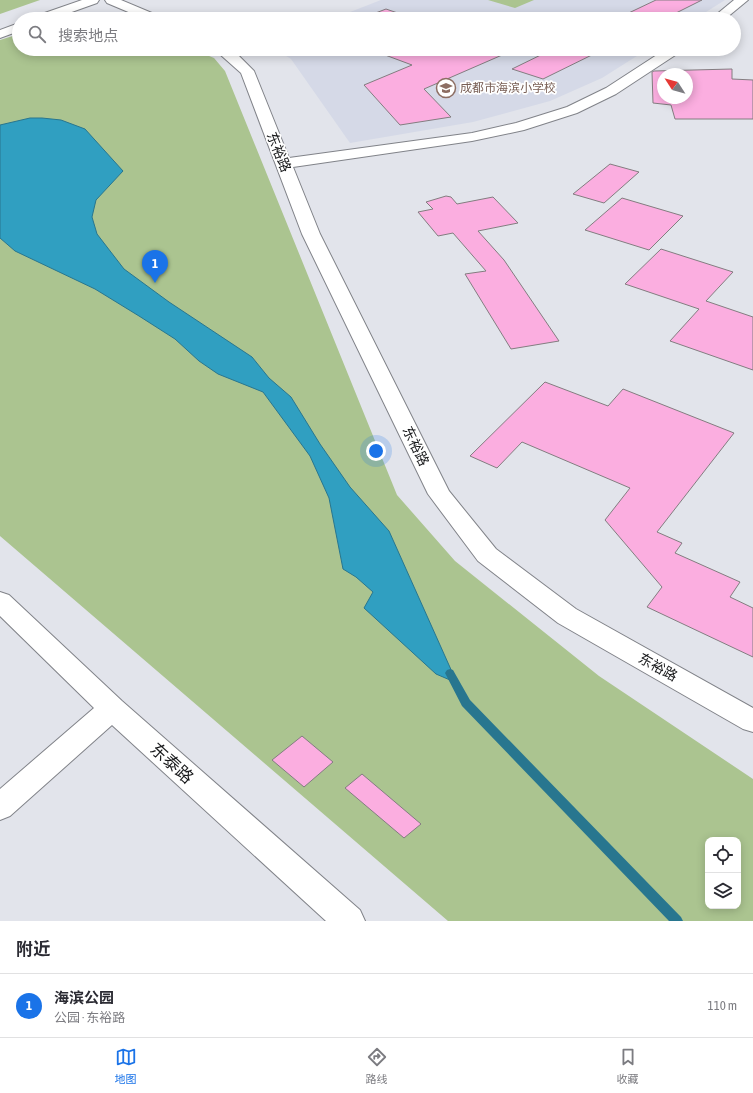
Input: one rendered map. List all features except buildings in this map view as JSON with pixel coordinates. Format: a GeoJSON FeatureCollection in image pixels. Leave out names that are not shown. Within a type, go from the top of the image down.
{"type":"FeatureCollection","features":[{"type":"Feature","properties":{"kind":"street"},"geometry":{"type":"LineString","coordinates":[[60,12],[93,0]]}},
{"type":"Feature","properties":{"kind":"street"},"geometry":{"type":"LineString","coordinates":[[110,0],[138,12]]}},
{"type":"Feature","properties":{"kind":"street"},"geometry":{"type":"LineString","coordinates":[[726,12],[742,0]]}},
{"type":"Feature","properties":{"kind":"street"},"geometry":{"type":"LineString","coordinates":[[0,34],[12,30]]}},
{"type":"Feature","properties":{"kind":"street","name":"东裕路"},"geometry":{"type":"LineString","coordinates":[[231,56],[247,71],[311,234],[439,494],[487,555],[567,616],[753,721]]}},
{"type":"Feature","properties":{"kind":"street"},"geometry":{"type":"LineString","coordinates":[[283,164],[472,137],[519,127],[572,110],[611,91],[664,56]]}},
{"type":"Feature","properties":{"kind":"street","name":"东泰路"},"geometry":{"type":"LineString","coordinates":[[0,601],[112,709],[349,921]]}},
{"type":"Feature","properties":{"kind":"street"},"geometry":{"type":"LineString","coordinates":[[0,807],[112,709]]}},
{"type":"Feature","properties":{"kind":"shaded area"},"geometry":{"type":"Polygon","coordinates":[[[381,0],[725,0],[706,12],[350,12],[381,0]]]}},
{"type":"Feature","properties":{"kind":"shaded area","name":"成都市海滨小学校"},"geometry":{"type":"Polygon","coordinates":[[[286,56],[637,56],[602,78],[550,101],[473,122],[350,143],[291,59],[286,56]]]}},
{"type":"Feature","properties":{"kind":"green space"},"geometry":{"type":"Polygon","coordinates":[[[0,0],[40,0],[0,14],[0,0]]]}},
{"type":"Feature","properties":{"kind":"green space"},"geometry":{"type":"Polygon","coordinates":[[[488,0],[534,0],[515,8],[488,0]]]}},
{"type":"Feature","properties":{"kind":"green space"},"geometry":{"type":"Polygon","coordinates":[[[12,36],[12,56],[209,56],[214,58],[225,71],[397,495],[455,561],[599,676],[753,779],[753,921],[448,921],[0,536],[0,40],[12,36]]]}},
{"type":"Feature","properties":{"kind":"water"},"geometry":{"type":"Polygon","coordinates":[[[30,118],[61,120],[85,129],[123,171],[96,200],[92,217],[97,234],[124,269],[169,302],[252,357],[269,378],[291,397],[320,444],[350,487],[389,531],[457,683],[436,674],[364,608],[373,592],[356,577],[343,569],[329,498],[310,456],[263,392],[218,374],[199,361],[175,339],[139,316],[95,289],[15,251],[0,238],[0,125],[30,118]]]}},
{"type":"Feature","properties":{"kind":"waterway"},"geometry":{"type":"LineString","coordinates":[[450,673],[466,703],[677,921]]}},
{"type":"Feature","properties":{"kind":"place","name":"成都市海滨小学校"},"geometry":{"type":"Point","coordinates":[446,88]}},
{"type":"Feature","properties":{"kind":"place","name":"海滨公园"},"geometry":{"type":"Point","coordinates":[155,283]}}]}
